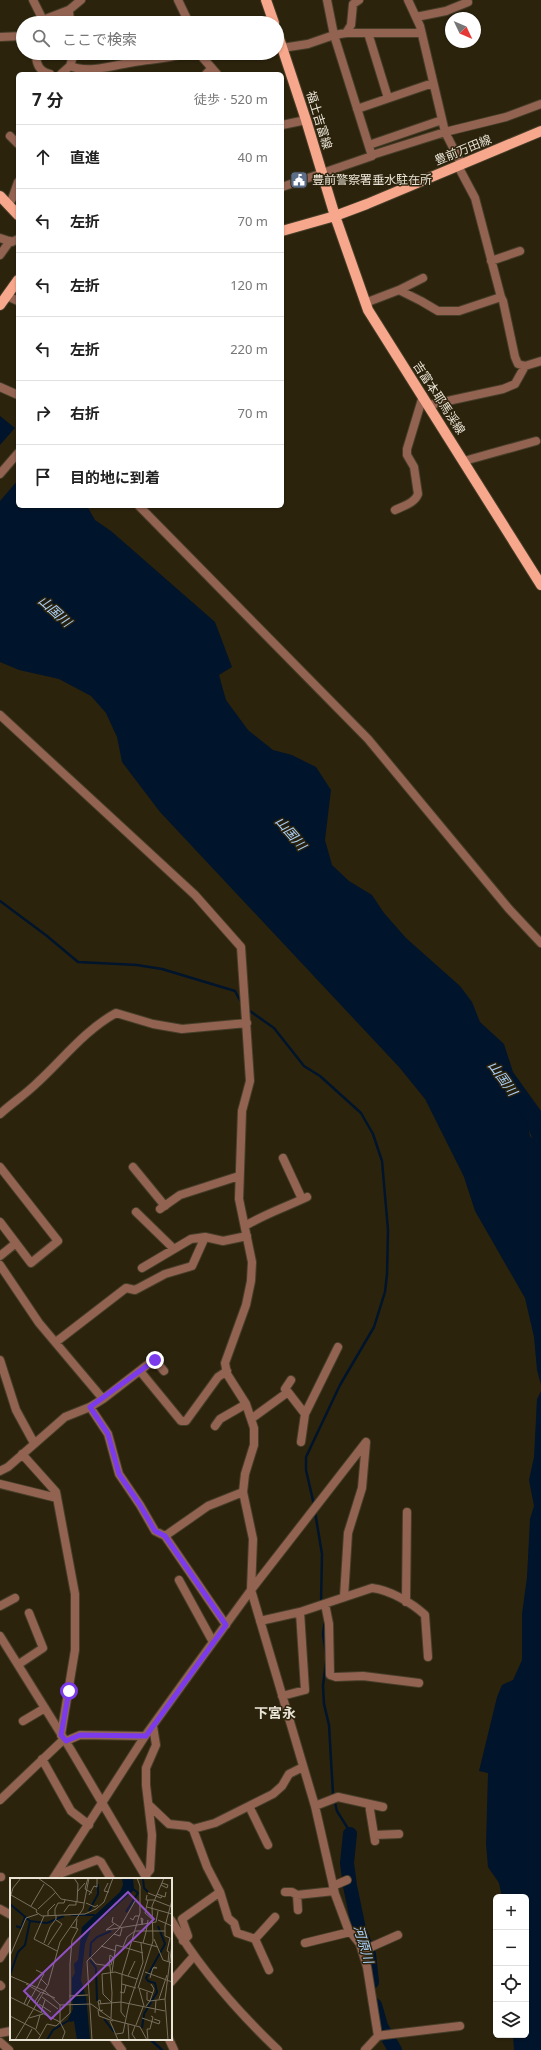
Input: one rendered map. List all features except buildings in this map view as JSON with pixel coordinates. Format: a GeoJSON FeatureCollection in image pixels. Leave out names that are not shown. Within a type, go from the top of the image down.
{"type":"FeatureCollection","features":[{"type":"Feature","properties":{"kind":"main road"},"geometry":{"type":"LineString","coordinates":[[266,0],[272,16]]}},
{"type":"Feature","properties":{"kind":"main road","name":"福土吉富線"},"geometry":{"type":"LineString","coordinates":[[284,54],[335,216]]}},
{"type":"Feature","properties":{"kind":"main road","name":"豊前万田線"},"geometry":{"type":"LineString","coordinates":[[284,230],[335,216],[541,132]]}},
{"type":"Feature","properties":{"kind":"main road"},"geometry":{"type":"LineString","coordinates":[[0,196],[16,213]]}},
{"type":"Feature","properties":{"kind":"main road","name":"吉富本耶馬渓線"},"geometry":{"type":"LineString","coordinates":[[335,216],[365,303],[541,585]]}},
{"type":"Feature","properties":{"kind":"main road"},"geometry":{"type":"LineString","coordinates":[[0,305],[16,283]]}},
{"type":"Feature","properties":{"kind":"street"},"geometry":{"type":"LineString","coordinates":[[33,0],[42,16]]}},
{"type":"Feature","properties":{"kind":"street"},"geometry":{"type":"LineString","coordinates":[[56,16],[69,10],[81,0]]}},
{"type":"Feature","properties":{"kind":"street"},"geometry":{"type":"LineString","coordinates":[[178,0],[186,16]]}},
{"type":"Feature","properties":{"kind":"street"},"geometry":{"type":"LineString","coordinates":[[327,0],[334,35],[372,155]]}},
{"type":"Feature","properties":{"kind":"street"},"geometry":{"type":"LineString","coordinates":[[346,33],[351,25],[353,4],[359,0]]}},
{"type":"Feature","properties":{"kind":"street"},"geometry":{"type":"LineString","coordinates":[[408,0],[420,26],[420,33],[445,132],[475,198],[500,297],[503,301],[515,357],[518,364],[525,366],[541,362]]}},
{"type":"Feature","properties":{"kind":"street"},"geometry":{"type":"LineString","coordinates":[[416,18],[446,11],[468,2],[467,0]]}},
{"type":"Feature","properties":{"kind":"street"},"geometry":{"type":"LineString","coordinates":[[69,10],[69,16]]}},
{"type":"Feature","properties":{"kind":"street"},"geometry":{"type":"LineString","coordinates":[[284,48],[308,44],[334,35],[346,33],[420,33]]}},
{"type":"Feature","properties":{"kind":"street"},"geometry":{"type":"LineString","coordinates":[[368,33],[388,98]]}},
{"type":"Feature","properties":{"kind":"street"},"geometry":{"type":"LineString","coordinates":[[0,38],[16,37]]}},
{"type":"Feature","properties":{"kind":"street"},"geometry":{"type":"LineString","coordinates":[[37,60],[42,72]]}},
{"type":"Feature","properties":{"kind":"street"},"geometry":{"type":"LineString","coordinates":[[63,72],[70,66],[72,60]]}},
{"type":"Feature","properties":{"kind":"street"},"geometry":{"type":"LineString","coordinates":[[70,66],[76,69],[102,68],[155,60]]}},
{"type":"Feature","properties":{"kind":"street"},"geometry":{"type":"LineString","coordinates":[[204,60],[212,72]]}},
{"type":"Feature","properties":{"kind":"street"},"geometry":{"type":"LineString","coordinates":[[357,109],[433,83]]}},
{"type":"Feature","properties":{"kind":"street"},"geometry":{"type":"LineString","coordinates":[[284,186],[372,155],[445,132],[506,117],[541,104]]}},
{"type":"Feature","properties":{"kind":"street"},"geometry":{"type":"LineString","coordinates":[[284,124],[306,120]]}},
{"type":"Feature","properties":{"kind":"street"},"geometry":{"type":"LineString","coordinates":[[369,145],[442,120]]}},
{"type":"Feature","properties":{"kind":"street"},"geometry":{"type":"LineString","coordinates":[[10,136],[16,142]]}},
{"type":"Feature","properties":{"kind":"street"},"geometry":{"type":"LineString","coordinates":[[8,204],[12,199],[16,188]]}},
{"type":"Feature","properties":{"kind":"street"},"geometry":{"type":"LineString","coordinates":[[0,238],[14,240]]}},
{"type":"Feature","properties":{"kind":"street"},"geometry":{"type":"LineString","coordinates":[[0,255],[14,240]]}},
{"type":"Feature","properties":{"kind":"street"},"geometry":{"type":"LineString","coordinates":[[491,261],[520,251]]}},
{"type":"Feature","properties":{"kind":"street"},"geometry":{"type":"LineString","coordinates":[[365,303],[399,290],[423,278]]}},
{"type":"Feature","properties":{"kind":"street"},"geometry":{"type":"LineString","coordinates":[[399,290],[421,300],[438,311],[459,311],[500,297]]}},
{"type":"Feature","properties":{"kind":"street"},"geometry":{"type":"LineString","coordinates":[[7,296],[16,300]]}},
{"type":"Feature","properties":{"kind":"street"},"geometry":{"type":"LineString","coordinates":[[429,405],[515,384],[525,366]]}},
{"type":"Feature","properties":{"kind":"street"},"geometry":{"type":"LineString","coordinates":[[0,387],[16,394]]}},
{"type":"Feature","properties":{"kind":"street"},"geometry":{"type":"LineString","coordinates":[[395,510],[411,502],[418,494],[414,468],[407,455],[407,449],[423,396]]}},
{"type":"Feature","properties":{"kind":"street"},"geometry":{"type":"LineString","coordinates":[[464,461],[536,441]]}},
{"type":"Feature","properties":{"kind":"street"},"geometry":{"type":"LineString","coordinates":[[0,474],[16,455]]}},
{"type":"Feature","properties":{"kind":"street"},"geometry":{"type":"LineString","coordinates":[[141,508],[368,739],[509,909],[541,942]]}},
{"type":"Feature","properties":{"kind":"street"},"geometry":{"type":"LineString","coordinates":[[0,715],[195,895],[232,935],[241,947],[250,1081],[242,1111],[239,1199],[252,1262],[251,1281],[246,1305],[225,1363],[227,1371],[246,1404],[254,1428],[254,1445],[245,1474],[243,1492],[253,1539],[251,1590],[315,1806],[334,1888],[350,1932],[360,1944],[367,1967],[378,2036]]}},
{"type":"Feature","properties":{"kind":"street"},"geometry":{"type":"LineString","coordinates":[[0,1114],[37,1083],[60,1059],[103,1020],[116,1013],[153,1024],[182,1029],[247,1023]]}},
{"type":"Feature","properties":{"kind":"street"},"geometry":{"type":"LineString","coordinates":[[245,1226],[266,1214],[279,1210],[304,1198],[283,1158]]}},
{"type":"Feature","properties":{"kind":"street"},"geometry":{"type":"LineString","coordinates":[[0,1167],[58,1241],[31,1263],[0,1222]]}},
{"type":"Feature","properties":{"kind":"street"},"geometry":{"type":"LineString","coordinates":[[133,1167],[163,1207],[180,1195],[240,1176]]}},
{"type":"Feature","properties":{"kind":"street"},"geometry":{"type":"LineString","coordinates":[[136,1212],[174,1249]]}},
{"type":"Feature","properties":{"kind":"street"},"geometry":{"type":"LineString","coordinates":[[142,1268],[191,1239],[205,1237],[223,1241],[247,1236]]}},
{"type":"Feature","properties":{"kind":"street"},"geometry":{"type":"LineString","coordinates":[[56,1342],[126,1288],[135,1290],[165,1274],[192,1266],[205,1237]]}},
{"type":"Feature","properties":{"kind":"street"},"geometry":{"type":"LineString","coordinates":[[0,1256],[16,1243]]}},
{"type":"Feature","properties":{"kind":"street"},"geometry":{"type":"LineString","coordinates":[[0,1265],[39,1322],[103,1399]]}},
{"type":"Feature","properties":{"kind":"street"},"geometry":{"type":"LineString","coordinates":[[301,1442],[305,1414],[338,1347]]}},
{"type":"Feature","properties":{"kind":"street"},"geometry":{"type":"LineString","coordinates":[[0,1360],[16,1410],[34,1443]]}},
{"type":"Feature","properties":{"kind":"street"},"geometry":{"type":"LineString","coordinates":[[0,1471],[65,1417],[90,1407],[103,1399],[155,1360],[164,1371]]}},
{"type":"Feature","properties":{"kind":"street"},"geometry":{"type":"LineString","coordinates":[[140,1371],[181,1421],[186,1421],[218,1377],[227,1371]]}},
{"type":"Feature","properties":{"kind":"street"},"geometry":{"type":"LineString","coordinates":[[291,1380],[285,1389],[305,1414]]}},
{"type":"Feature","properties":{"kind":"street"},"geometry":{"type":"LineString","coordinates":[[251,1419],[288,1392]]}},
{"type":"Feature","properties":{"kind":"street"},"geometry":{"type":"LineString","coordinates":[[215,1426],[220,1419],[246,1404]]}},
{"type":"Feature","properties":{"kind":"street"},"geometry":{"type":"LineString","coordinates":[[90,1407],[108,1434],[119,1474],[140,1505],[155,1531],[165,1536],[226,1625]]}},
{"type":"Feature","properties":{"kind":"street"},"geometry":{"type":"LineString","coordinates":[[62,1874],[89,1825],[152,1726],[251,1590],[366,1442],[362,1488],[348,1533],[344,1596]]}},
{"type":"Feature","properties":{"kind":"street"},"geometry":{"type":"LineString","coordinates":[[22,1454],[56,1492],[74,1594],[74,1650],[64,1739]]}},
{"type":"Feature","properties":{"kind":"street"},"geometry":{"type":"LineString","coordinates":[[0,1484],[57,1498]]}},
{"type":"Feature","properties":{"kind":"street"},"geometry":{"type":"LineString","coordinates":[[165,1536],[208,1506],[243,1492]]}},
{"type":"Feature","properties":{"kind":"street"},"geometry":{"type":"LineString","coordinates":[[406,1602],[407,1512]]}},
{"type":"Feature","properties":{"kind":"street"},"geometry":{"type":"LineString","coordinates":[[179,1580],[213,1642]]}},
{"type":"Feature","properties":{"kind":"street"},"geometry":{"type":"LineString","coordinates":[[260,1621],[300,1612],[344,1596],[372,1588],[383,1589],[419,1609],[425,1615],[428,1656]]}},
{"type":"Feature","properties":{"kind":"street"},"geometry":{"type":"LineString","coordinates":[[0,1606],[15,1598]]}},
{"type":"Feature","properties":{"kind":"street"},"geometry":{"type":"LineString","coordinates":[[325,1604],[329,1624],[330,1675],[336,1677],[363,1676],[419,1684]]}},
{"type":"Feature","properties":{"kind":"street"},"geometry":{"type":"LineString","coordinates":[[282,1696],[304,1690],[300,1612]]}},
{"type":"Feature","properties":{"kind":"street"},"geometry":{"type":"LineString","coordinates":[[19,1664],[43,1648],[29,1614]]}},
{"type":"Feature","properties":{"kind":"street"},"geometry":{"type":"LineString","coordinates":[[0,1636],[19,1664],[146,1877],[150,1870],[152,1835],[146,1768],[156,1745],[152,1726]]}},
{"type":"Feature","properties":{"kind":"street"},"geometry":{"type":"LineString","coordinates":[[23,1721],[45,1708]]}},
{"type":"Feature","properties":{"kind":"street"},"geometry":{"type":"LineString","coordinates":[[0,1800],[64,1739],[80,1735],[146,1736]]}},
{"type":"Feature","properties":{"kind":"street"},"geometry":{"type":"LineString","coordinates":[[42,1759],[72,1811],[89,1825]]}},
{"type":"Feature","properties":{"kind":"street"},"geometry":{"type":"LineString","coordinates":[[193,1829],[215,1822],[273,1794],[282,1786],[289,1774],[304,1768]]}},
{"type":"Feature","properties":{"kind":"street"},"geometry":{"type":"LineString","coordinates":[[315,1806],[338,1798],[383,1807]]}},
{"type":"Feature","properties":{"kind":"street"},"geometry":{"type":"LineString","coordinates":[[369,1804],[375,1838],[399,1834]]}},
{"type":"Feature","properties":{"kind":"street"},"geometry":{"type":"LineString","coordinates":[[149,1805],[169,1824],[188,1826],[193,1829],[220,1892],[228,1918],[234,1922],[237,1933],[255,1939],[268,1970]]}},
{"type":"Feature","properties":{"kind":"street"},"geometry":{"type":"LineString","coordinates":[[249,1806],[268,1845]]}},
{"type":"Feature","properties":{"kind":"street"},"geometry":{"type":"LineString","coordinates":[[62,1874],[97,1860],[101,1862],[110,1878]]}},
{"type":"Feature","properties":{"kind":"street"},"geometry":{"type":"LineString","coordinates":[[285,1892],[292,1892],[297,1895],[334,1888],[347,1880]]}},
{"type":"Feature","properties":{"kind":"street"},"geometry":{"type":"LineString","coordinates":[[183,1941],[188,1936],[182,1919],[220,1892]]}},
{"type":"Feature","properties":{"kind":"street"},"geometry":{"type":"LineString","coordinates":[[297,1895],[298,1910]]}},
{"type":"Feature","properties":{"kind":"street"},"geometry":{"type":"LineString","coordinates":[[0,1909],[10,1914]]}},
{"type":"Feature","properties":{"kind":"street"},"geometry":{"type":"LineString","coordinates":[[255,1939],[275,1917]]}},
{"type":"Feature","properties":{"kind":"street"},"geometry":{"type":"LineString","coordinates":[[172,1922],[193,1957],[239,2010],[278,2050]]}},
{"type":"Feature","properties":{"kind":"street"},"geometry":{"type":"LineString","coordinates":[[305,1944],[350,1932]]}},
{"type":"Feature","properties":{"kind":"street"},"geometry":{"type":"LineString","coordinates":[[362,1951],[398,1935]]}},
{"type":"Feature","properties":{"kind":"street"},"geometry":{"type":"LineString","coordinates":[[0,1958],[10,1943]]}},
{"type":"Feature","properties":{"kind":"street"},"geometry":{"type":"LineString","coordinates":[[172,1981],[193,1957]]}},
{"type":"Feature","properties":{"kind":"street"},"geometry":{"type":"LineString","coordinates":[[365,2050],[378,2036],[460,2026]]}},
{"type":"Feature","properties":{"kind":"street"},"geometry":{"type":"LineString","coordinates":[[0,2033],[10,2031]]}},
{"type":"Feature","properties":{"kind":"street"},"geometry":{"type":"LineString","coordinates":[[115,2040],[122,2050]]}},
{"type":"Feature","properties":{"kind":"street"},"geometry":{"type":"LineString","coordinates":[[169,2040],[174,2050]]}},
{"type":"Feature","properties":{"kind":"street"},"geometry":{"type":"LineString","coordinates":[[0,2042],[9,2050]]}},
{"type":"Feature","properties":{"kind":"water"},"geometry":{"type":"Polygon","coordinates":[[[0,416],[15,428],[0,445],[0,416]]]}},
{"type":"Feature","properties":{"kind":"water"},"geometry":{"type":"Polygon","coordinates":[[[16,482],[16,508],[88,508],[95,520],[111,531],[215,622],[232,667],[219,675],[226,700],[248,730],[273,750],[292,755],[316,767],[331,790],[325,840],[332,865],[349,881],[372,895],[384,913],[406,938],[460,986],[472,1002],[480,1022],[504,1044],[513,1072],[541,1111],[541,1125],[526,1114],[530,1136],[541,1147],[541,1385],[537,1370],[534,1337],[525,1298],[475,1211],[464,1177],[425,1099],[399,1067],[160,812],[122,762],[117,737],[106,713],[91,696],[59,679],[19,670],[0,662],[0,501],[16,482]]]}},
{"type":"Feature","properties":{"kind":"water"},"geometry":{"type":"Polygon","coordinates":[[[541,1391],[541,2050],[514,2050],[513,2038],[529,2038],[529,1894],[501,1894],[499,1883],[488,1867],[486,1844],[488,1773],[479,1771],[497,1697],[502,1685],[513,1680],[522,1660],[522,1614],[527,1577],[530,1519],[534,1506],[529,1480],[534,1457],[537,1399],[541,1391]]]}},
{"type":"Feature","properties":{"kind":"waterway"},"geometry":{"type":"LineString","coordinates":[[0,901],[47,936],[78,962],[137,965],[162,969],[235,991],[242,1004]]}},
{"type":"Feature","properties":{"kind":"waterway"},"geometry":{"type":"LineString","coordinates":[[247,1009],[274,1028],[304,1066],[320,1076],[361,1113],[373,1134],[382,1161],[388,1230],[385,1292],[374,1327],[340,1385],[306,1457],[306,1470],[314,1505]]}},
{"type":"Feature","properties":{"kind":"waterway","name":"山国川"},"geometry":{"type":"LineString","coordinates":[[521,1102],[532,1119],[541,1141]]}},
{"type":"Feature","properties":{"kind":"waterway"},"geometry":{"type":"LineString","coordinates":[[315,1512],[322,1554],[321,1604]]}},
{"type":"Feature","properties":{"kind":"waterway"},"geometry":{"type":"LineString","coordinates":[[325,1621],[323,1634],[326,1654]]}},
{"type":"Feature","properties":{"kind":"waterway"},"geometry":{"type":"LineString","coordinates":[[326,1661],[323,1686],[324,1704],[329,1725],[333,1794],[337,1811],[350,1834]]}},
{"type":"Feature","properties":{"kind":"waterway","name":"河原川"},"geometry":{"type":"LineString","coordinates":[[350,1834],[347,1863],[350,1886],[359,1929],[369,1954],[372,1982]]}},
{"type":"Feature","properties":{"kind":"waterway","name":"河原川"},"geometry":{"type":"LineString","coordinates":[[375,2005],[381,2026],[395,2050]]}},
{"type":"Feature","properties":{"kind":"waterway"},"geometry":{"type":"LineString","coordinates":[[151,2040],[162,2050]]}},
{"type":"Feature","properties":{"kind":"place","name":"豊前警察署垂水駐在所"},"geometry":{"type":"Point","coordinates":[299,180]}},
{"type":"Feature","properties":{"kind":"district","name":"下宮永"},"geometry":{"type":"Point","coordinates":[275,1713]}},
{"type":"Feature","properties":{"kind":"route"},"geometry":{"type":"LineString","coordinates":[[69,1691],[61,1735],[63,1740],[66,1741],[80,1735],[146,1736],[226,1625],[165,1536],[155,1531],[140,1505],[119,1474],[108,1434],[90,1407],[122,1386],[155,1360]]}}]}
